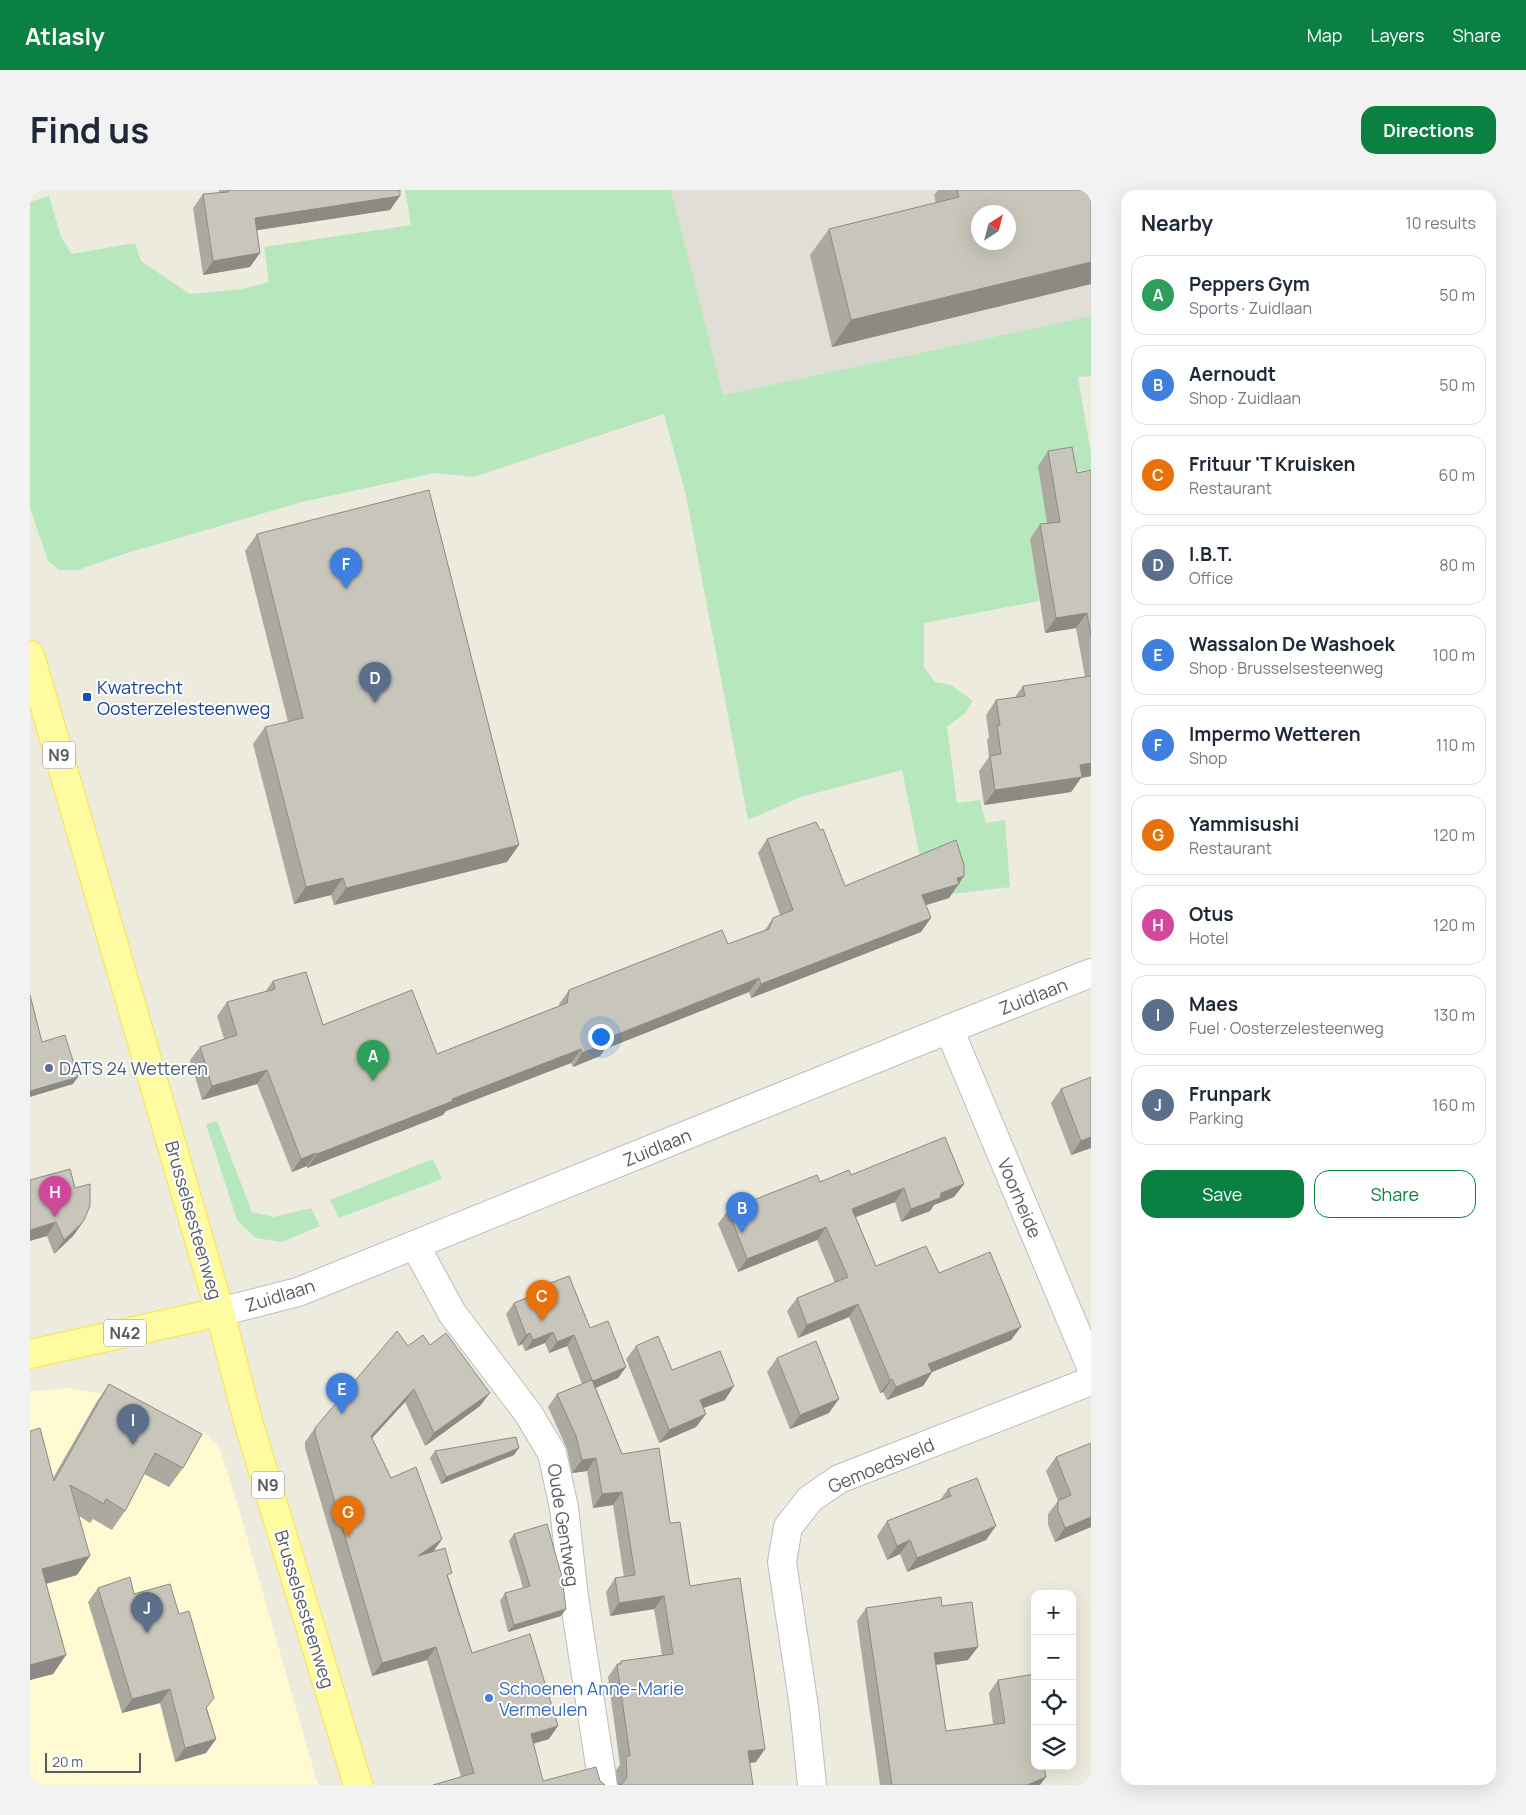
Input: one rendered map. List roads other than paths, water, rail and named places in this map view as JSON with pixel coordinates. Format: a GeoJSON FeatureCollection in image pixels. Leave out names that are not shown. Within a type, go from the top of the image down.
{"type":"FeatureCollection","features":[{"type":"Feature","properties":{"kind":"main road","name":"Brusselsesteenweg"},"geometry":{"type":"LineString","coordinates":[[30,655],[220,1312],[248,1421],[358,1785]]}},
{"type":"Feature","properties":{"kind":"main road","name":"N42"},"geometry":{"type":"LineString","coordinates":[[30,1354],[220,1312]]}},
{"type":"Feature","properties":{"kind":"street","name":"Zuidlaan"},"geometry":{"type":"LineString","coordinates":[[220,1312],[298,1292],[1091,973]]}},
{"type":"Feature","properties":{"kind":"street","name":"Voorheide"},"geometry":{"type":"LineString","coordinates":[[949,1029],[1091,1367]]}},
{"type":"Feature","properties":{"kind":"street","name":"Oude Gentweg"},"geometry":{"type":"LineString","coordinates":[[415,1245],[452,1313],[528,1413],[552,1453],[564,1508],[574,1597],[602,1785]]}},
{"type":"Feature","properties":{"kind":"street","name":"Gemoedsveld"},"geometry":{"type":"LineString","coordinates":[[812,1785],[804,1707],[782,1562],[788,1527],[810,1499],[839,1479],[1091,1381]]}},
{"type":"Feature","properties":{"kind":"place","name":"Impermo Wetteren"},"geometry":{"type":"Point","coordinates":[346,589]}},
{"type":"Feature","properties":{"kind":"place","name":"Kwatrecht Oosterzelesteenweg"},"geometry":{"type":"Point","coordinates":[87,697]}},
{"type":"Feature","properties":{"kind":"place","name":"I.B.T."},"geometry":{"type":"Point","coordinates":[375,703]}},
{"type":"Feature","properties":{"kind":"place","name":"DATS 24 Wetteren"},"geometry":{"type":"Point","coordinates":[49,1068]}},
{"type":"Feature","properties":{"kind":"place","name":"Peppers Gym"},"geometry":{"type":"Point","coordinates":[373,1081]}},
{"type":"Feature","properties":{"kind":"place","name":"Otus"},"geometry":{"type":"Point","coordinates":[55,1217]}},
{"type":"Feature","properties":{"kind":"place","name":"Aernoudt"},"geometry":{"type":"Point","coordinates":[742,1233]}},
{"type":"Feature","properties":{"kind":"place","name":"Frituur 'T Kruisken"},"geometry":{"type":"Point","coordinates":[542,1321]}},
{"type":"Feature","properties":{"kind":"place","name":"Wassalon De Washoek"},"geometry":{"type":"Point","coordinates":[342,1414]}},
{"type":"Feature","properties":{"kind":"place","name":"Maes"},"geometry":{"type":"Point","coordinates":[133,1445]}},
{"type":"Feature","properties":{"kind":"place","name":"Yammisushi"},"geometry":{"type":"Point","coordinates":[348,1537]}},
{"type":"Feature","properties":{"kind":"place","name":"Frunpark"},"geometry":{"type":"Point","coordinates":[147,1633]}},
{"type":"Feature","properties":{"kind":"place","name":"Schoenen Anne-Marie Vermeulen"},"geometry":{"type":"Point","coordinates":[489,1698]}}]}
